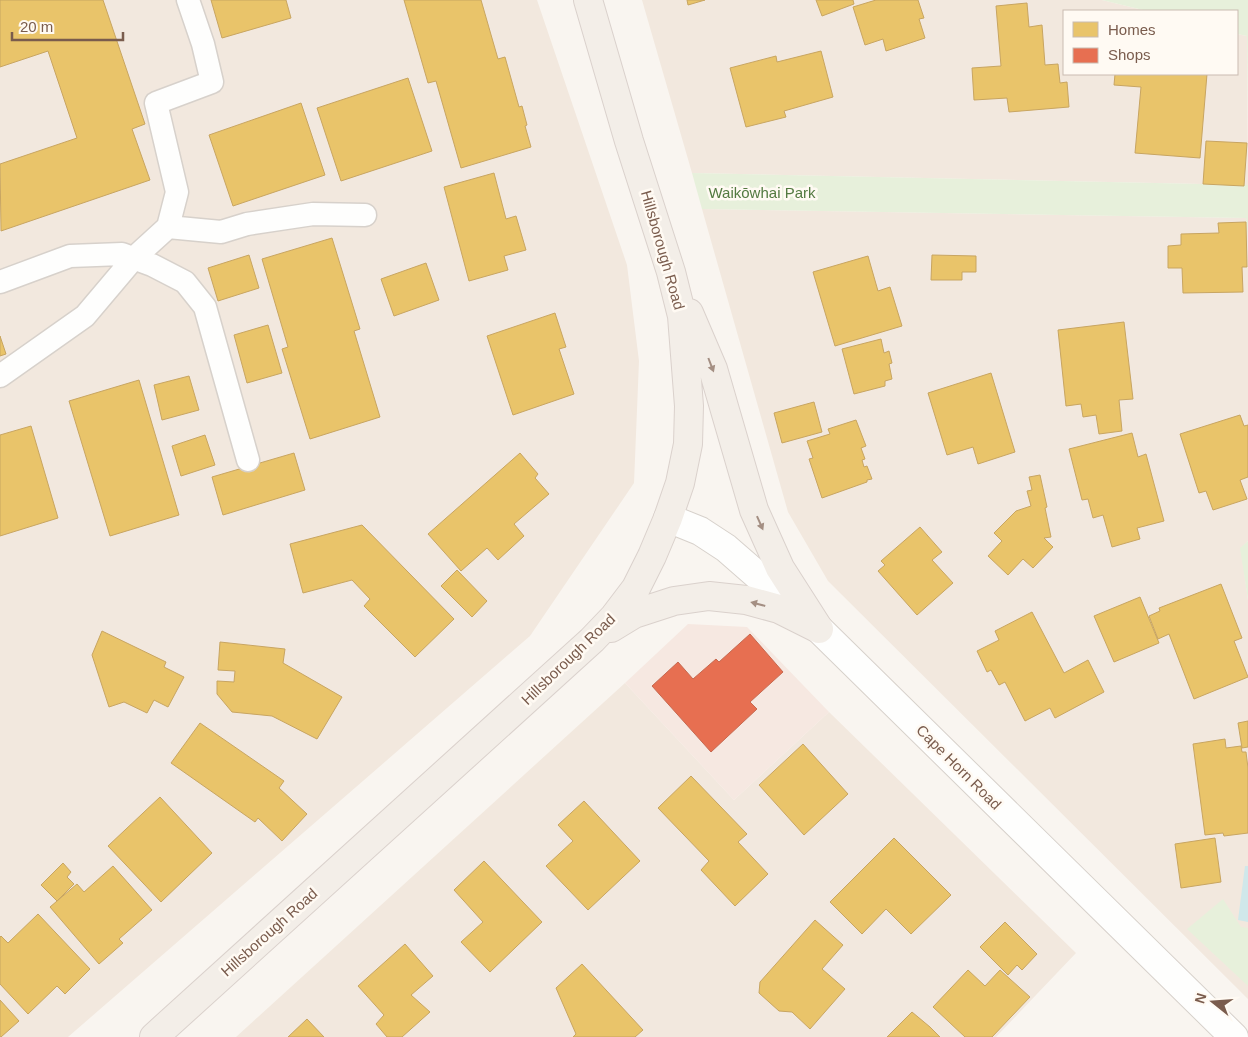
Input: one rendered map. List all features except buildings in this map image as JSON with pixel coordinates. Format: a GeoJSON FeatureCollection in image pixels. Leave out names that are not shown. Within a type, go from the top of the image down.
{"type":"FeatureCollection","features":[{"type":"Feature","properties":{"kind":"main road","name":"Hillsborough Road"},"geometry":{"type":"LineString","coordinates":[[154,1037],[592,640],[614,617],[636,588],[668,518],[680,483],[688,444],[689,406],[682,316],[671,272],[629,141],[588,0]]}},
{"type":"Feature","properties":{"kind":"main road"},"geometry":{"type":"LineString","coordinates":[[671,272],[713,369],[754,510],[780,568],[819,629]]}},
{"type":"Feature","properties":{"kind":"main road"},"geometry":{"type":"LineString","coordinates":[[592,640],[634,614],[674,601],[709,596],[746,600],[779,610],[819,629]]}},
{"type":"Feature","properties":{"kind":"street","name":"Cape Horn Road"},"geometry":{"type":"LineString","coordinates":[[668,518],[700,531],[726,548],[819,629],[1234,1037]]}},
{"type":"Feature","properties":{"kind":"lane"},"geometry":{"type":"LineString","coordinates":[[0,376],[85,316],[134,258],[168,226],[177,192],[156,103],[212,82],[203,44],[188,0]]}},
{"type":"Feature","properties":{"kind":"lane"},"geometry":{"type":"LineString","coordinates":[[168,226],[221,232],[247,224],[313,214],[365,215]]}},
{"type":"Feature","properties":{"kind":"lane"},"geometry":{"type":"LineString","coordinates":[[0,282],[70,256],[122,254],[152,265],[185,282],[205,307],[248,460]]}},
{"type":"Feature","properties":{"kind":"shaded area"},"geometry":{"type":"Polygon","coordinates":[[[0,0],[537,0],[627,265],[639,361],[634,483],[530,636],[68,1037],[0,1037],[0,0]]]}},
{"type":"Feature","properties":{"kind":"shaded area"},"geometry":{"type":"Polygon","coordinates":[[[642,0],[1102,0],[1143,10],[1063,10],[1063,75],[1238,75],[1238,34],[1247,36],[1248,185],[692,173],[642,0]]]}},
{"type":"Feature","properties":{"kind":"shaded area"},"geometry":{"type":"Polygon","coordinates":[[[702,209],[1246,218],[1248,227],[1248,541],[1241,548],[1248,600],[1248,999],[828,581],[788,512],[702,209]]]}},
{"type":"Feature","properties":{"kind":"shaded area"},"geometry":{"type":"Polygon","coordinates":[[[688,624],[747,627],[829,712],[734,800],[625,683],[688,624]]]}},
{"type":"Feature","properties":{"kind":"shaded area"},"geometry":{"type":"Polygon","coordinates":[[[625,683],[734,800],[829,712],[1076,953],[996,1037],[236,1037],[625,683]]]}},
{"type":"Feature","properties":{"kind":"green space"},"geometry":{"type":"Polygon","coordinates":[[[1102,0],[1248,0],[1248,122],[1247,36],[1238,34],[1238,10],[1143,10],[1102,0]]]}},
{"type":"Feature","properties":{"kind":"green space","name":"Waikōwhai Park"},"geometry":{"type":"Polygon","coordinates":[[[692,173],[1248,185],[1248,235],[1246,218],[702,209],[692,173]]]}},
{"type":"Feature","properties":{"kind":"green space"},"geometry":{"type":"Polygon","coordinates":[[[1248,541],[1248,600],[1240,548],[1248,541]]]}},
{"type":"Feature","properties":{"kind":"green space"},"geometry":{"type":"Polygon","coordinates":[[[1223,899],[1241,927],[1248,928],[1248,986],[1187,929],[1223,899]]]}},
{"type":"Feature","properties":{"kind":"water"},"geometry":{"type":"Polygon","coordinates":[[[1245,866],[1248,866],[1248,922],[1238,920],[1245,866]]]}}]}
